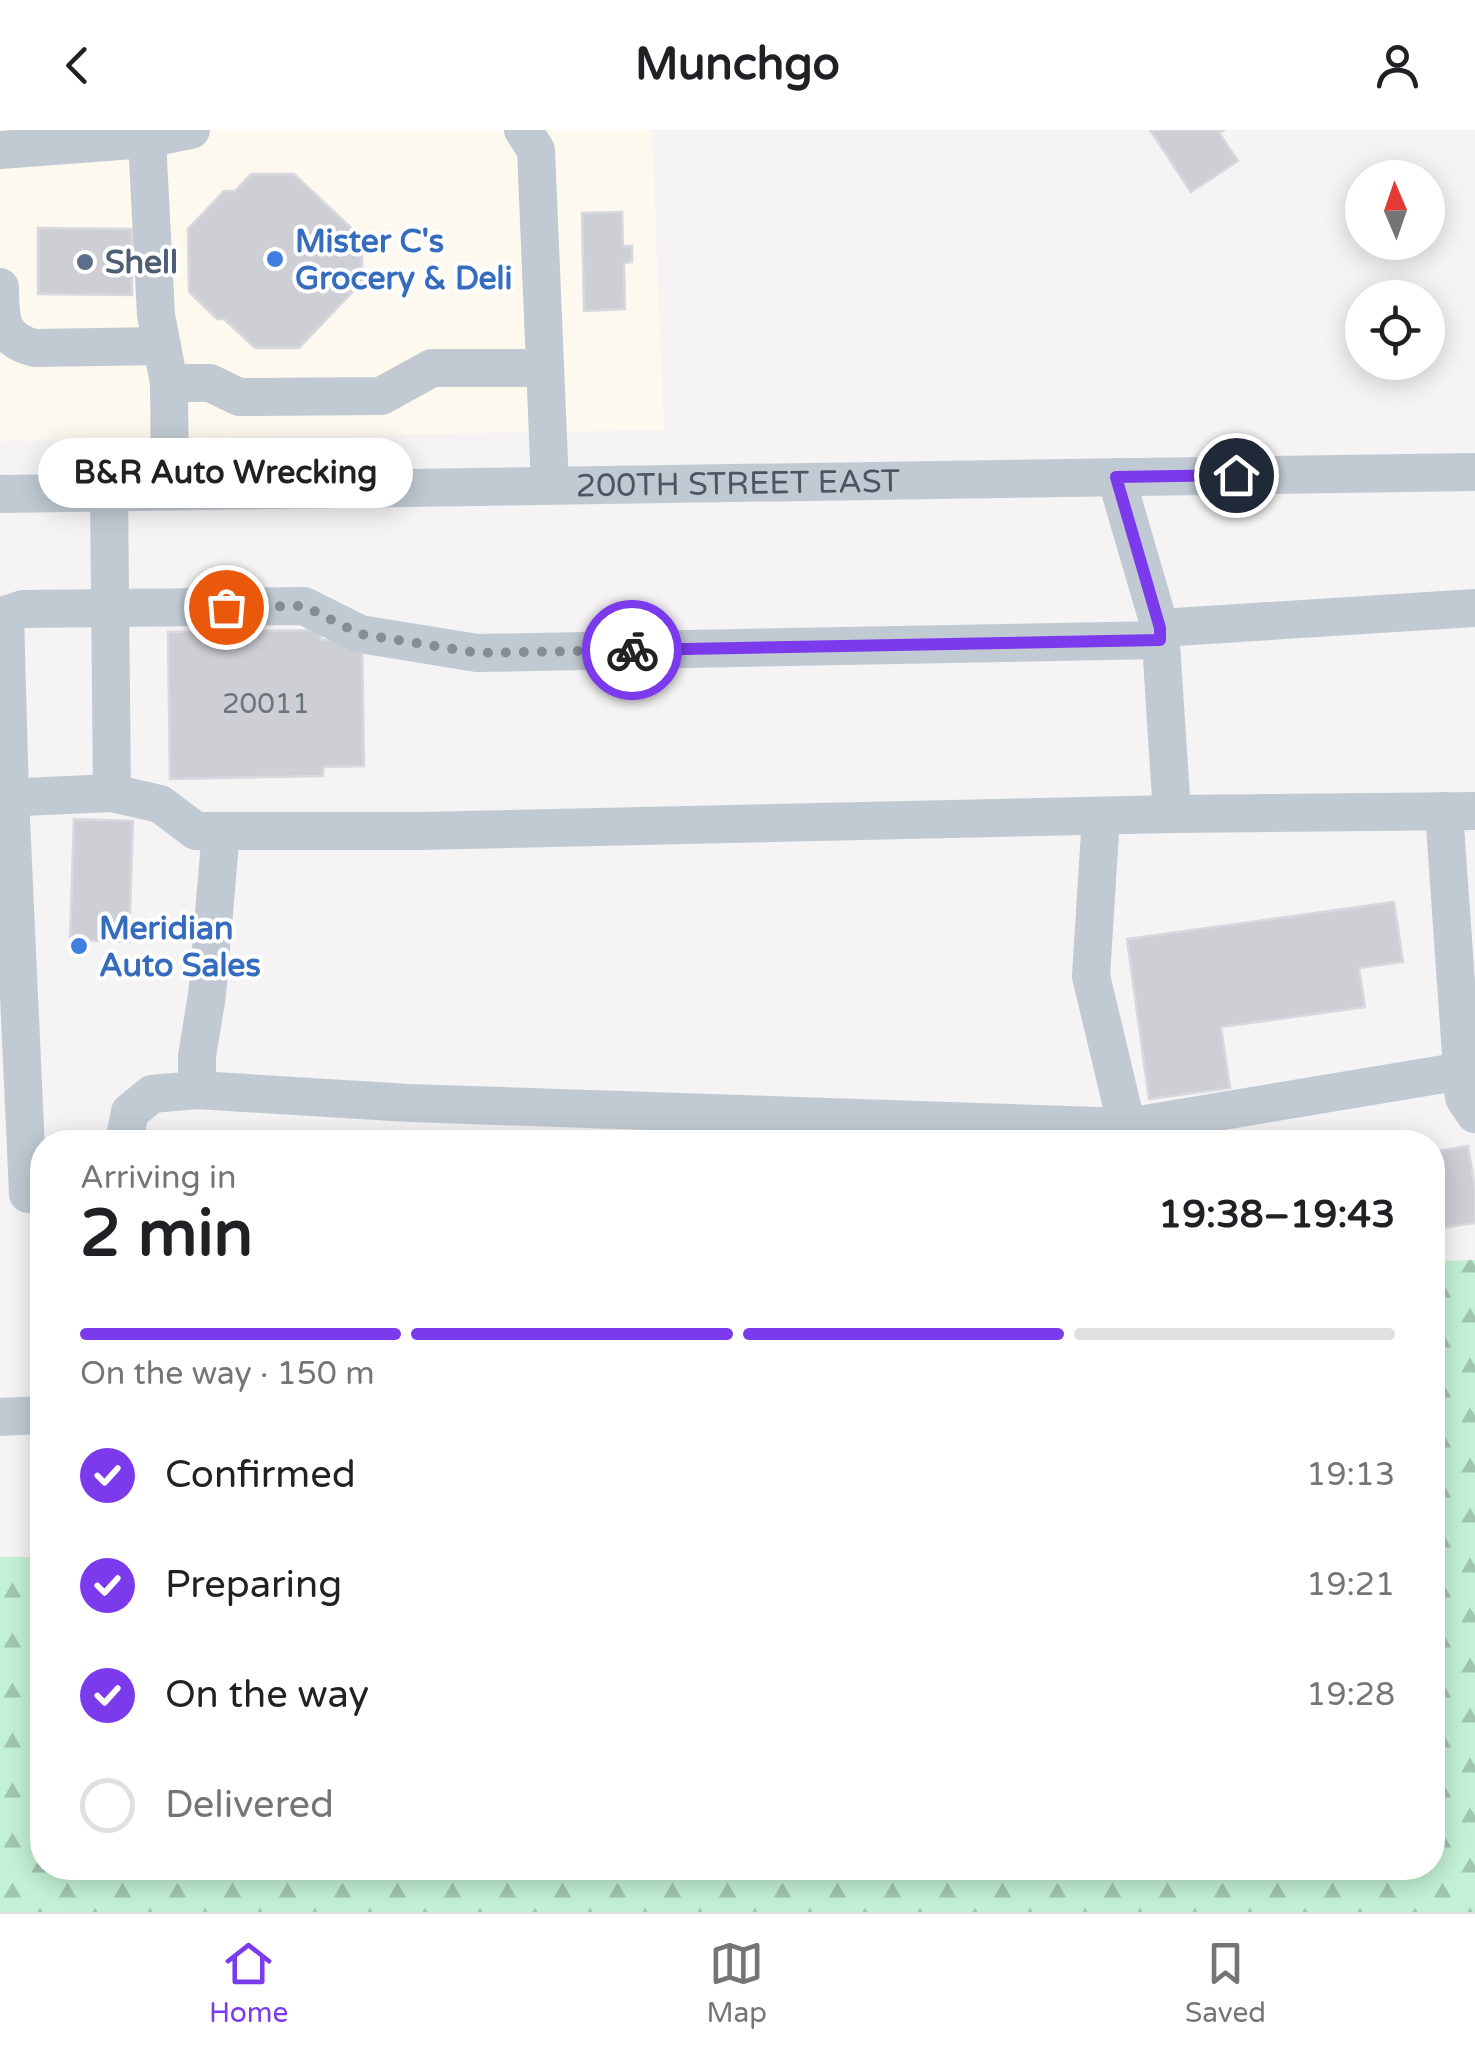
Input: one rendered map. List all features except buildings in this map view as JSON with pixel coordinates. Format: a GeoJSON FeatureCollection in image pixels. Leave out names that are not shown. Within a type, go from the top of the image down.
{"type":"FeatureCollection","features":[{"type":"Feature","properties":{"kind":"street"},"geometry":{"type":"LineString","coordinates":[[0,149],[11,130]]}},
{"type":"Feature","properties":{"kind":"street"},"geometry":{"type":"LineString","coordinates":[[0,149],[190,130]]}},
{"type":"Feature","properties":{"kind":"street"},"geometry":{"type":"LineString","coordinates":[[523,130],[536,150],[550,485]]}},
{"type":"Feature","properties":{"kind":"street"},"geometry":{"type":"LineString","coordinates":[[144,134],[156,315],[169,383],[170,491]]}},
{"type":"Feature","properties":{"kind":"street"},"geometry":{"type":"LineString","coordinates":[[0,288],[0,319],[5,330],[23,345],[162,346]]}},
{"type":"Feature","properties":{"kind":"street"},"geometry":{"type":"LineString","coordinates":[[169,383],[210,383],[239,397],[381,396],[432,368],[545,368]]}},
{"type":"Feature","properties":{"kind":"street","name":"200TH STREET EAST"},"geometry":{"type":"LineString","coordinates":[[0,494],[1475,472]]}},
{"type":"Feature","properties":{"kind":"street"},"geometry":{"type":"LineString","coordinates":[[1116,477],[1160,634],[1172,814]]}},
{"type":"Feature","properties":{"kind":"street"},"geometry":{"type":"LineString","coordinates":[[109,492],[112,792]]}},
{"type":"Feature","properties":{"kind":"street"},"geometry":{"type":"LineString","coordinates":[[28,1194],[5,798],[5,615],[23,609],[304,606],[360,634],[478,653],[1160,634],[1475,608]]}},
{"type":"Feature","properties":{"kind":"street"},"geometry":{"type":"LineString","coordinates":[[5,798],[112,792],[160,804],[196,832],[1460,811],[1462,1070],[1464,1098],[1475,1114]]}},
{"type":"Feature","properties":{"kind":"street"},"geometry":{"type":"LineString","coordinates":[[1101,816],[1091,976],[1126,1130]]}},
{"type":"Feature","properties":{"kind":"street"},"geometry":{"type":"LineString","coordinates":[[197,1090],[197,1056],[207,996],[221,831]]}},
{"type":"Feature","properties":{"kind":"street"},"geometry":{"type":"LineString","coordinates":[[1153,1130],[1462,1070]]}},
{"type":"Feature","properties":{"kind":"street"},"geometry":{"type":"LineString","coordinates":[[126,1130],[130,1112],[152,1094],[197,1090],[1015,1130]]}},
{"type":"Feature","properties":{"kind":"street"},"geometry":{"type":"LineString","coordinates":[[0,1417],[30,1416]]}},
{"type":"Feature","properties":{"kind":"shaded area"},"geometry":{"type":"Polygon","coordinates":[[[0,130],[652,130],[664,430],[0,441],[0,130]]]}},
{"type":"Feature","properties":{"kind":"green space"},"geometry":{"type":"Polygon","coordinates":[[[1475,1260],[1475,1912],[0,1912],[0,1557],[30,1557],[30,1880],[1445,1880],[1445,1261],[1475,1260]]]}},
{"type":"Feature","properties":{"kind":"way so far"},"geometry":{"type":"LineString","coordinates":[[226,607],[304,606],[360,634],[478,653],[632,650]]}},
{"type":"Feature","properties":{"kind":"place","name":"Mister C's Grocery & Deli"},"geometry":{"type":"Point","coordinates":[275,259]}},
{"type":"Feature","properties":{"kind":"place","name":"Shell"},"geometry":{"type":"Point","coordinates":[85,262]}},
{"type":"Feature","properties":{"kind":"place","name":"B&R Auto Wrecking"},"geometry":{"type":"Point","coordinates":[226,607]}},
{"type":"Feature","properties":{"kind":"place","name":"Meridian Auto Sales"},"geometry":{"type":"Point","coordinates":[79,946]}},
{"type":"Feature","properties":{"kind":"route"},"geometry":{"type":"LineString","coordinates":[[632,650],[1160,640],[1160,628],[1116,477],[1236,475]]}}]}
